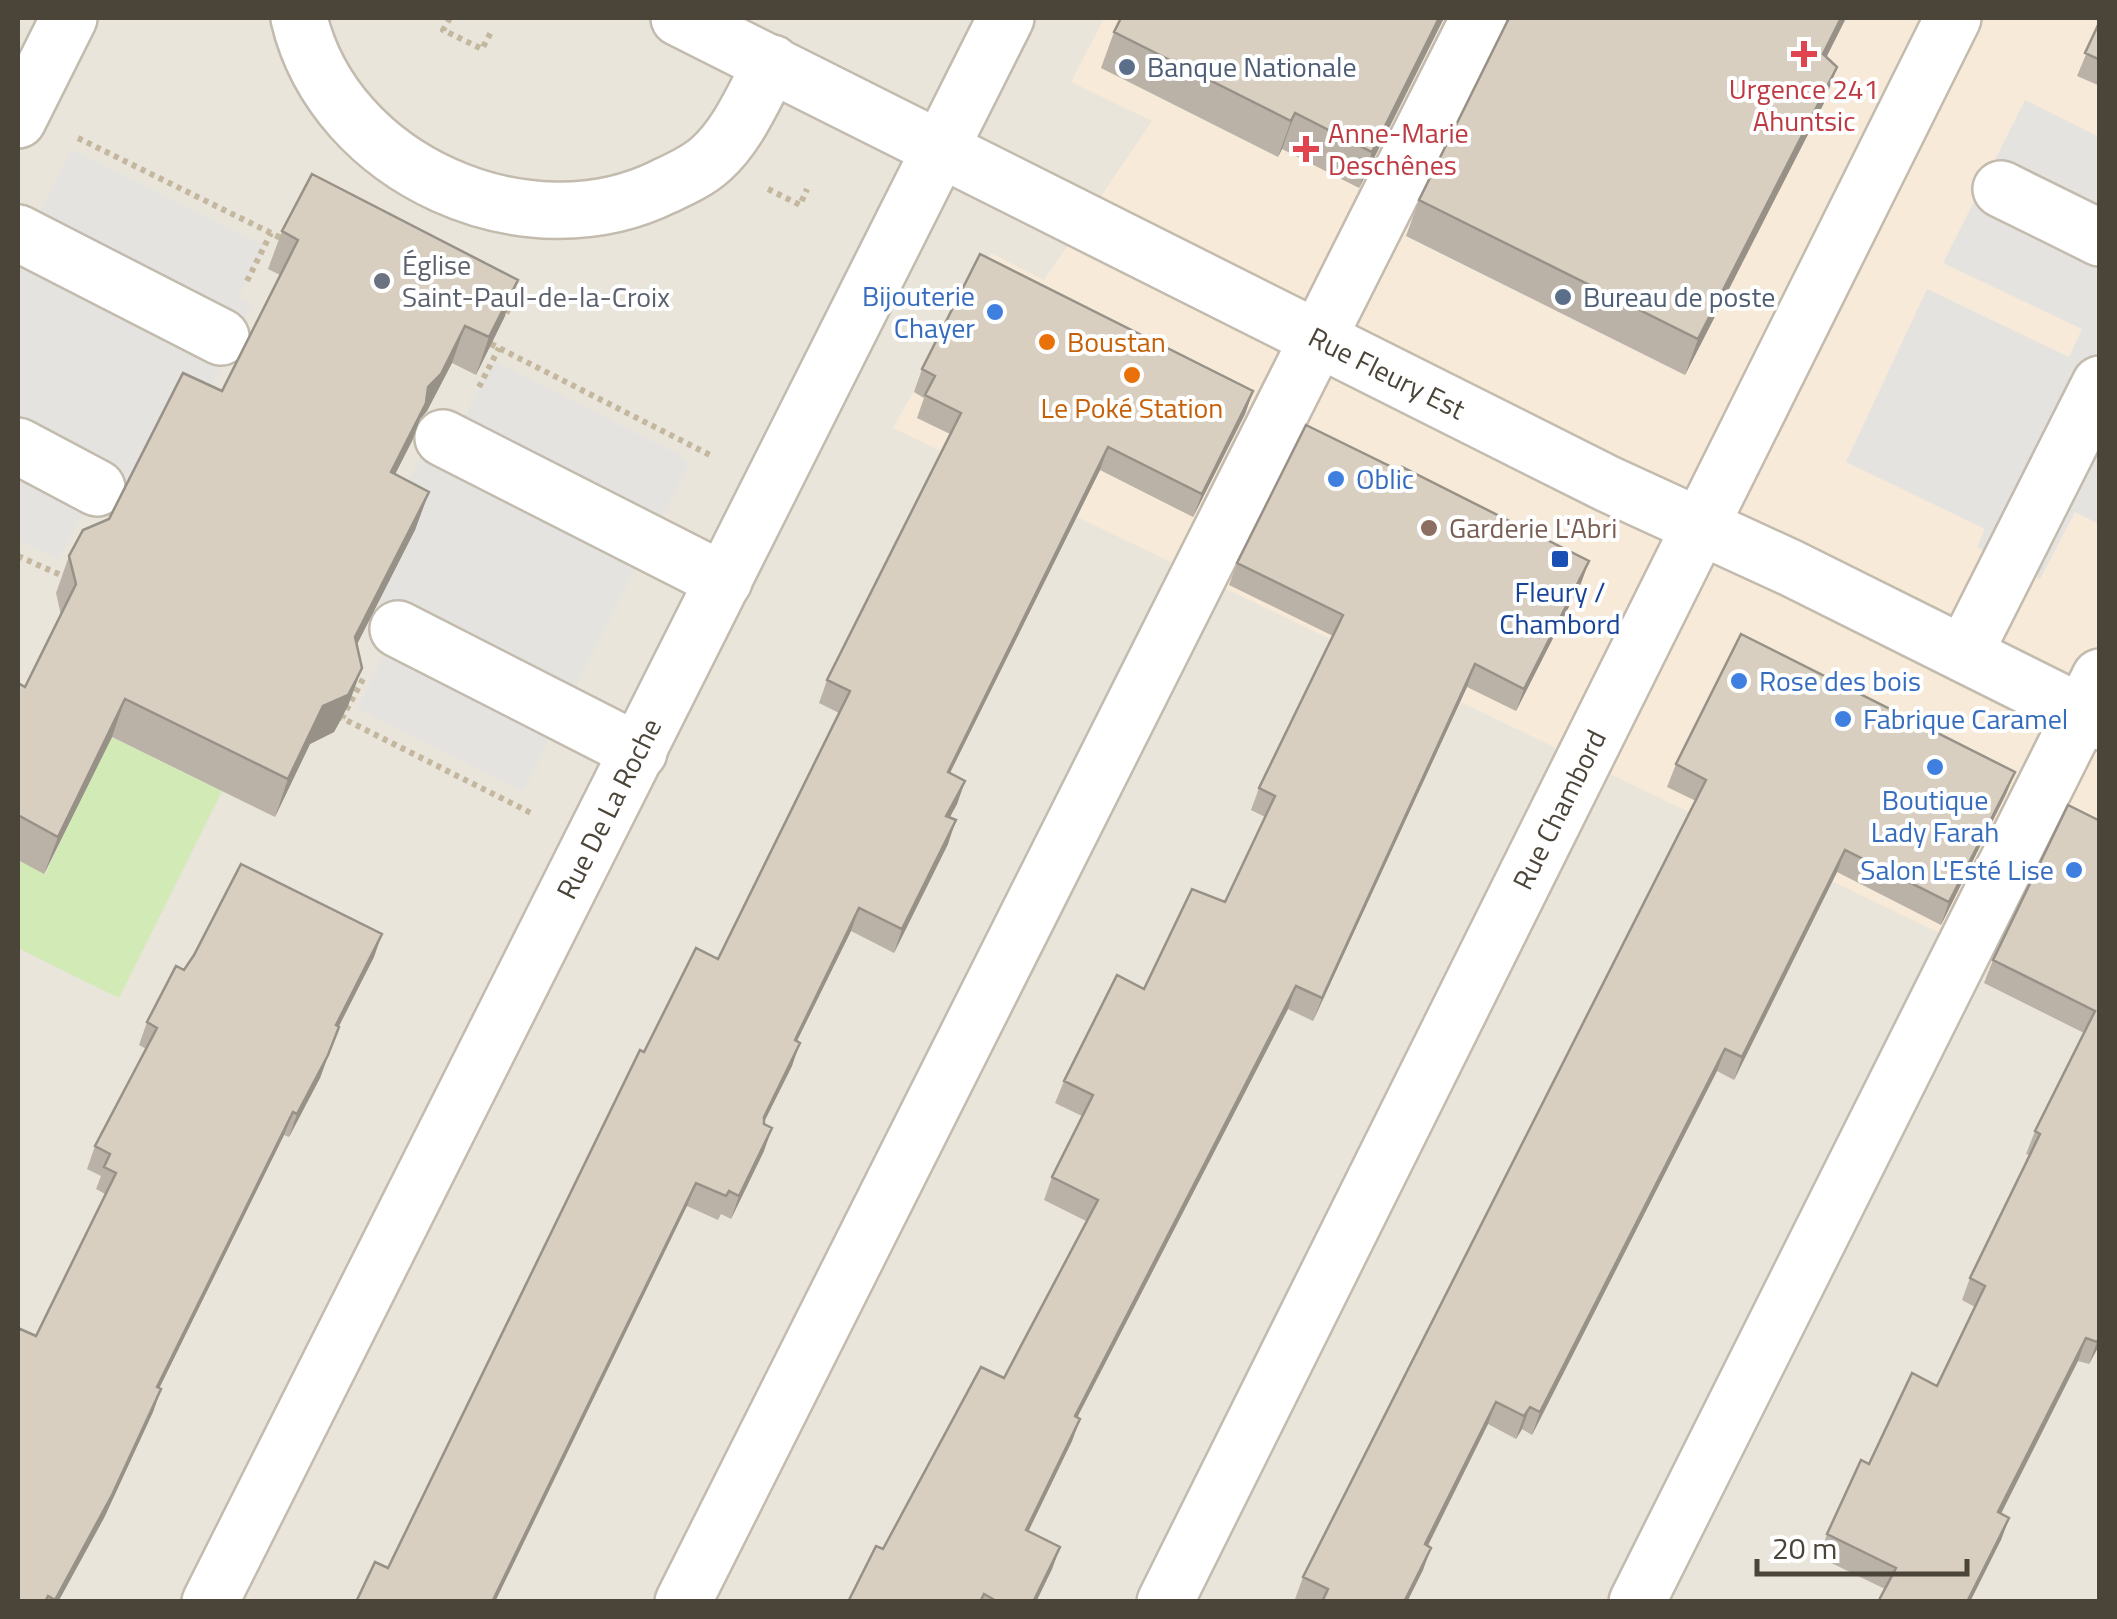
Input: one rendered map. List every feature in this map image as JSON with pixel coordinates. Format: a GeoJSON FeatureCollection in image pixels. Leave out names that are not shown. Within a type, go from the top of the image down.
{"type":"FeatureCollection","features":[{"type":"Feature","properties":{"kind":"street"},"geometry":{"type":"LineString","coordinates":[[18,120],[69,18]]}},
{"type":"Feature","properties":{"kind":"street"},"geometry":{"type":"LineString","coordinates":[[299,18],[329,88],[360,127],[435,178],[521,211],[602,208],[655,191],[695,170],[730,137],[772,63]]}},
{"type":"Feature","properties":{"kind":"street","name":"Rue Fleury Est"},"geometry":{"type":"LineString","coordinates":[[679,18],[1964,654],[2094,704]]}},
{"type":"Feature","properties":{"kind":"street","name":"Rue De La Roche"},"geometry":{"type":"LineString","coordinates":[[210,1602],[1006,18]]}},
{"type":"Feature","properties":{"kind":"street"},"geometry":{"type":"LineString","coordinates":[[683,1602],[1479,18]]}},
{"type":"Feature","properties":{"kind":"street","name":"Rue Chambord"},"geometry":{"type":"LineString","coordinates":[[1165,1602],[1952,18]]}},
{"type":"Feature","properties":{"kind":"street"},"geometry":{"type":"LineString","coordinates":[[2001,189],[2100,238]]}},
{"type":"Feature","properties":{"kind":"street"},"geometry":{"type":"LineString","coordinates":[[18,233],[221,337]]}},
{"type":"Feature","properties":{"kind":"street"},"geometry":{"type":"LineString","coordinates":[[1964,654],[2100,384]]}},
{"type":"Feature","properties":{"kind":"street"},"geometry":{"type":"LineString","coordinates":[[443,438],[724,581]]}},
{"type":"Feature","properties":{"kind":"street"},"geometry":{"type":"LineString","coordinates":[[18,446],[97,488]]}},
{"type":"Feature","properties":{"kind":"street"},"geometry":{"type":"LineString","coordinates":[[398,629],[639,752]]}},
{"type":"Feature","properties":{"kind":"street"},"geometry":{"type":"LineString","coordinates":[[1637,1602],[2094,704]]}},
{"type":"Feature","properties":{"kind":"path"},"geometry":{"type":"LineString","coordinates":[[450,18],[443,30],[482,49],[491,32]]}},
{"type":"Feature","properties":{"kind":"path"},"geometry":{"type":"LineString","coordinates":[[70,134],[283,240]]}},
{"type":"Feature","properties":{"kind":"path"},"geometry":{"type":"LineString","coordinates":[[767,180],[764,188],[800,205],[808,189]]}},
{"type":"Feature","properties":{"kind":"path"},"geometry":{"type":"LineString","coordinates":[[488,310],[504,318],[512,302],[498,294]]}},
{"type":"Feature","properties":{"kind":"path"},"geometry":{"type":"LineString","coordinates":[[490,344],[712,456]]}},
{"type":"Feature","properties":{"kind":"path"},"geometry":{"type":"LineString","coordinates":[[18,556],[64,579]]}},
{"type":"Feature","properties":{"kind":"path"},"geometry":{"type":"LineString","coordinates":[[342,718],[534,815]]}},
{"type":"Feature","properties":{"kind":"shaded area"},"geometry":{"type":"Polygon","coordinates":[[[18,18],[2099,18],[2099,1601],[18,1601],[18,18]]]}},
{"type":"Feature","properties":{"kind":"shaded area"},"geometry":{"type":"Polygon","coordinates":[[[1104,18],[2099,18],[2099,1010],[893,428],[991,253],[1044,280],[1152,121],[1071,82],[1104,18]]]}},
{"type":"Feature","properties":{"kind":"shaded area"},"geometry":{"type":"Polygon","coordinates":[[[2025,100],[2099,137],[2099,524],[2075,512],[2040,579],[1977,547],[1985,529],[1846,462],[1927,289],[2069,357],[2082,329],[1943,263],[2025,100]]]}},
{"type":"Feature","properties":{"kind":"shaded area"},"geometry":{"type":"Polygon","coordinates":[[[72,149],[265,246],[238,298],[252,305],[193,422],[123,503],[97,488],[58,560],[18,540],[18,256],[72,149]]]}},
{"type":"Feature","properties":{"kind":"shaded area"},"geometry":{"type":"Polygon","coordinates":[[[493,360],[690,461],[523,792],[357,708],[398,629],[372,615],[389,516],[433,433],[452,442],[493,360]]]}},
{"type":"Feature","properties":{"kind":"green space"},"geometry":{"type":"Polygon","coordinates":[[[111,737],[222,791],[119,998],[18,948],[18,860],[45,874],[111,737]]]}},
{"type":"Feature","properties":{"kind":"building"},"geometry":{"type":"Polygon","coordinates":[[[1121,18],[1439,18],[1372,152],[1295,113],[1291,121],[1114,32],[1121,18]]]}},
{"type":"Feature","properties":{"kind":"building"},"geometry":{"type":"Polygon","coordinates":[[[1509,18],[1841,18],[1823,54],[1837,67],[1698,339],[1419,200],[1509,18]]]}},
{"type":"Feature","properties":{"kind":"building"},"geometry":{"type":"Polygon","coordinates":[[[2100,21],[2100,60],[2085,53],[2100,21]]]}},
{"type":"Feature","properties":{"kind":"building"},"geometry":{"type":"Polygon","coordinates":[[[312,174],[518,280],[489,337],[465,326],[441,374],[428,387],[426,403],[391,472],[429,492],[355,637],[362,668],[348,695],[323,706],[288,779],[125,699],[58,837],[18,815],[18,683],[25,687],[76,584],[69,556],[83,530],[109,519],[183,373],[222,391],[298,240],[282,231],[312,174]]]}},
{"type":"Feature","properties":{"kind":"building"},"geometry":{"type":"Polygon","coordinates":[[[980,254],[1253,391],[1202,494],[1108,447],[948,772],[965,781],[946,816],[956,820],[902,929],[859,908],[795,1040],[800,1043],[764,1117],[764,1124],[772,1128],[739,1196],[729,1191],[726,1196],[696,1183],[492,1602],[356,1602],[375,1562],[388,1568],[640,1050],[644,1052],[696,948],[718,959],[850,691],[827,680],[961,413],[925,395],[935,376],[922,369],[980,254]]]}},
{"type":"Feature","properties":{"kind":"building"},"geometry":{"type":"Polygon","coordinates":[[[1306,425],[1400,471],[1402,467],[1589,561],[1524,689],[1475,664],[1322,998],[1296,986],[1075,1416],[1080,1419],[1026,1530],[1060,1547],[1033,1602],[998,1602],[984,1594],[980,1602],[848,1602],[876,1546],[883,1549],[981,1367],[1004,1378],[1098,1200],[1052,1177],[1093,1095],[1064,1081],[1117,975],[1144,989],[1192,889],[1225,902],[1275,796],[1259,788],[1343,615],[1237,563],[1306,425]]]}},
{"type":"Feature","properties":{"kind":"building"},"geometry":{"type":"Polygon","coordinates":[[[1741,634],[2015,772],[1949,902],[1845,850],[1742,1057],[1725,1049],[1540,1412],[1530,1407],[1524,1416],[1496,1402],[1425,1544],[1431,1548],[1404,1602],[1322,1602],[1328,1589],[1303,1577],[1706,780],[1676,764],[1741,634]]]}},
{"type":"Feature","properties":{"kind":"building"},"geometry":{"type":"Polygon","coordinates":[[[2068,805],[2100,821],[2100,1337],[2097,1342],[2086,1338],[1998,1512],[2009,1518],[1967,1602],[1878,1602],[1896,1568],[1827,1534],[1861,1460],[1869,1464],[1912,1373],[1937,1386],[1985,1286],[1970,1278],[2040,1134],[2035,1131],[2095,1011],[1993,960],[2068,805]]]}},
{"type":"Feature","properties":{"kind":"building"},"geometry":{"type":"Polygon","coordinates":[[[241,864],[382,934],[336,1025],[339,1027],[328,1055],[297,1114],[293,1112],[157,1387],[161,1389],[112,1495],[55,1600],[48,1596],[45,1602],[18,1602],[18,1328],[36,1336],[116,1173],[104,1167],[110,1154],[95,1146],[157,1028],[147,1022],[176,966],[184,970],[194,955],[241,864]]]}},
{"type":"Feature","properties":{"kind":"place","name":"Urgence 241 Ahuntsic"},"geometry":{"type":"Point","coordinates":[1804,54]}},
{"type":"Feature","properties":{"kind":"place","name":"Banque Nationale"},"geometry":{"type":"Point","coordinates":[1127,67]}},
{"type":"Feature","properties":{"kind":"place","name":"Anne-Marie Deschênes"},"geometry":{"type":"Point","coordinates":[1306,149]}},
{"type":"Feature","properties":{"kind":"place","name":"Église Saint-Paul-de-la-Croix"},"geometry":{"type":"Point","coordinates":[382,281]}},
{"type":"Feature","properties":{"kind":"place","name":"Bureau de poste"},"geometry":{"type":"Point","coordinates":[1563,297]}},
{"type":"Feature","properties":{"kind":"place","name":"Bijouterie Chayer"},"geometry":{"type":"Point","coordinates":[995,312]}},
{"type":"Feature","properties":{"kind":"place","name":"Boustan"},"geometry":{"type":"Point","coordinates":[1047,342]}},
{"type":"Feature","properties":{"kind":"place","name":"Le Poké Station"},"geometry":{"type":"Point","coordinates":[1132,375]}},
{"type":"Feature","properties":{"kind":"place","name":"Oblic"},"geometry":{"type":"Point","coordinates":[1336,479]}},
{"type":"Feature","properties":{"kind":"place","name":"Garderie L'Abri"},"geometry":{"type":"Point","coordinates":[1429,528]}},
{"type":"Feature","properties":{"kind":"place","name":"Fleury / Chambord"},"geometry":{"type":"Point","coordinates":[1560,559]}},
{"type":"Feature","properties":{"kind":"place","name":"Rose des bois"},"geometry":{"type":"Point","coordinates":[1739,681]}},
{"type":"Feature","properties":{"kind":"place","name":"Fabrique Caramel"},"geometry":{"type":"Point","coordinates":[1843,719]}},
{"type":"Feature","properties":{"kind":"place","name":"Boutique Lady Farah"},"geometry":{"type":"Point","coordinates":[1935,767]}},
{"type":"Feature","properties":{"kind":"place","name":"Salon L'Esté Lise"},"geometry":{"type":"Point","coordinates":[2074,870]}}]}
